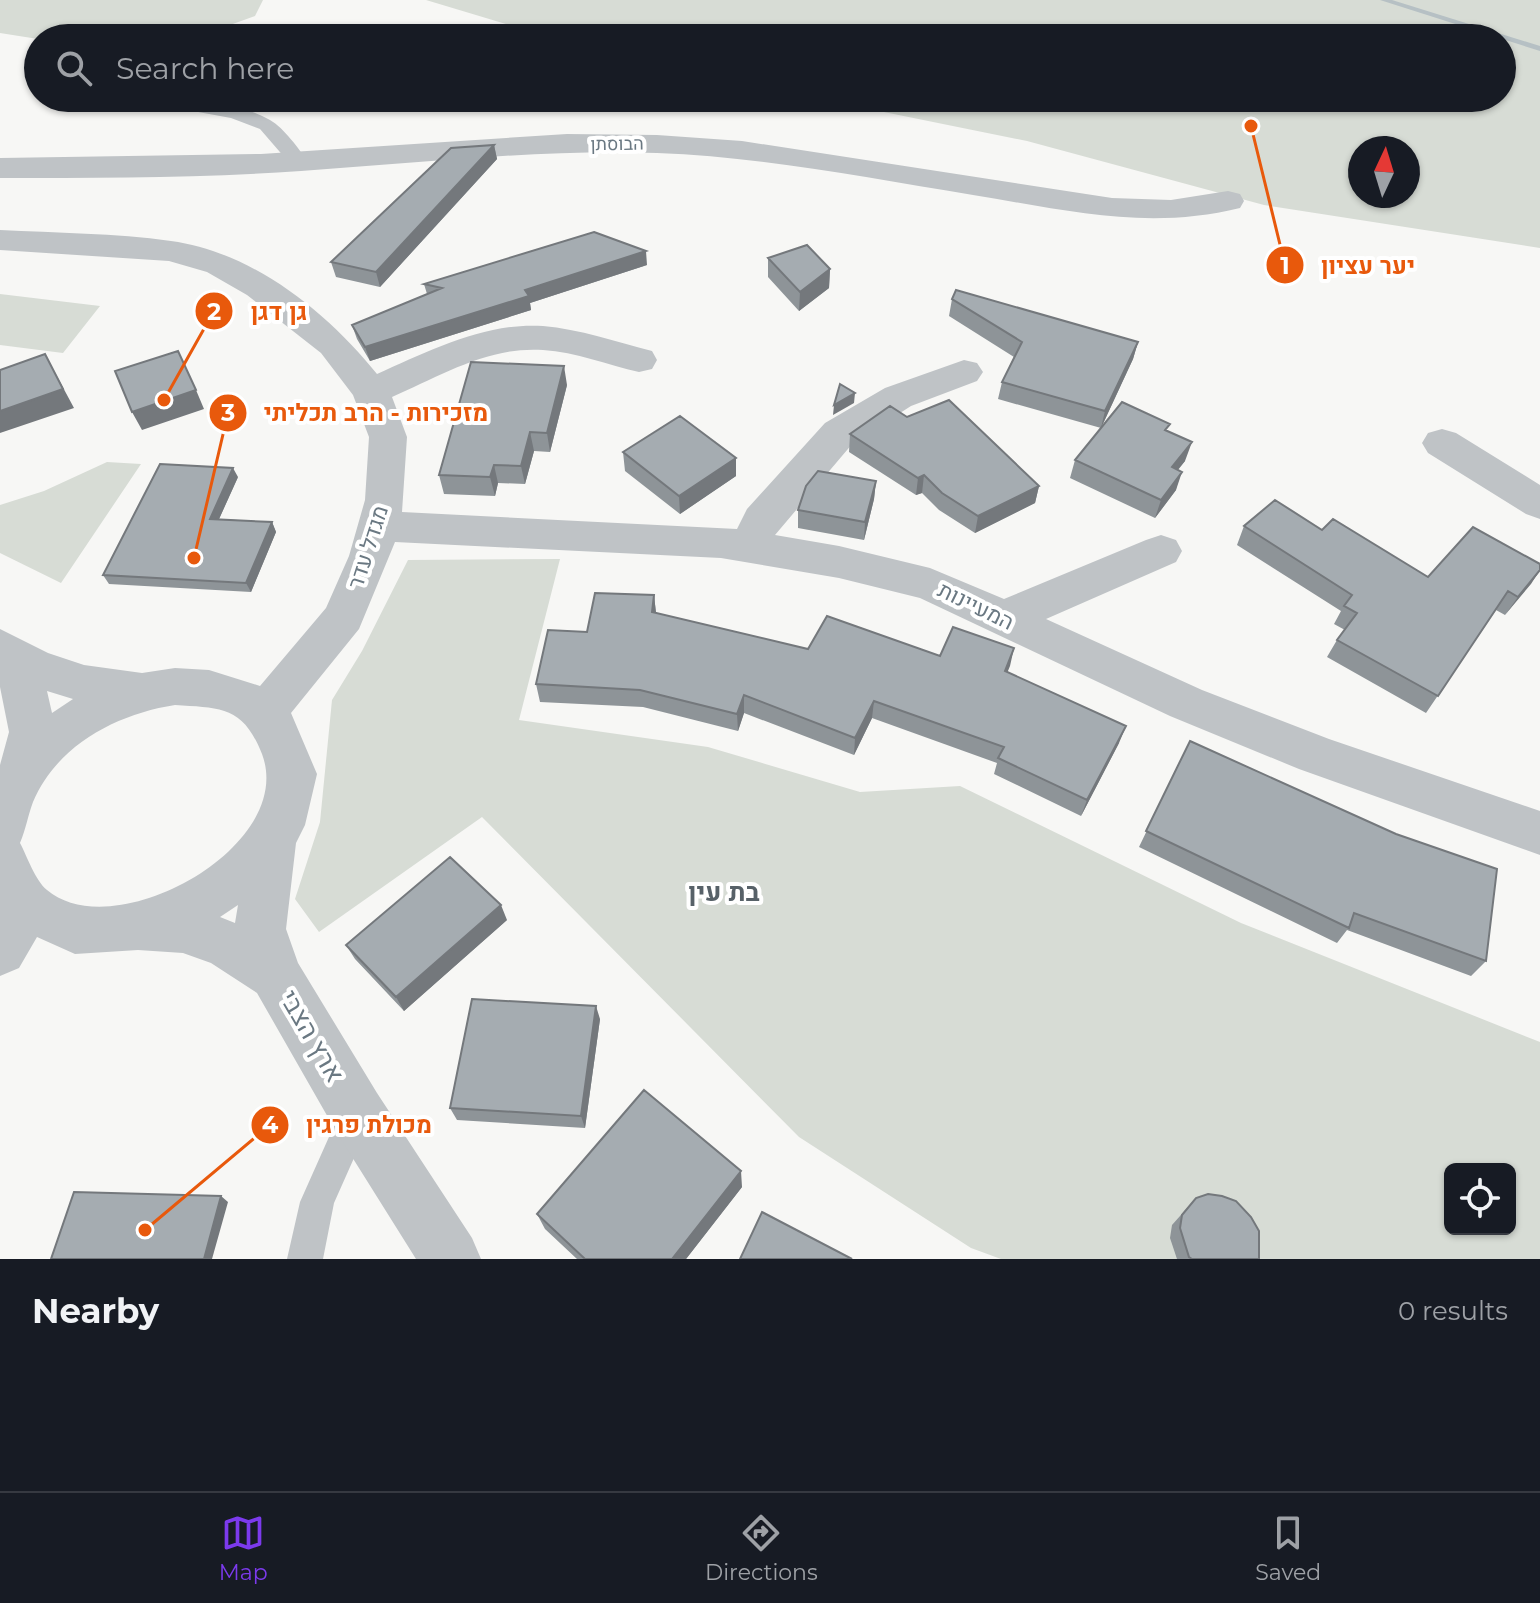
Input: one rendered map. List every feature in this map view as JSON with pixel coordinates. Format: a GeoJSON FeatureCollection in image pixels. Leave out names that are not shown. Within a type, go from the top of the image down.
{"type":"FeatureCollection","features":[{"type":"Feature","properties":{"kind":"street","name":"הבוסתן"},"geometry":{"type":"LineString","coordinates":[[0,168],[157,168],[529,146],[653,143],[780,155],[1105,207],[1196,210],[1228,201]]}},
{"type":"Feature","properties":{"kind":"street","name":"מגדל עדר"},"geometry":{"type":"LineString","coordinates":[[0,240],[172,251],[219,265],[259,287],[334,345],[371,391],[388,437],[385,500],[370,556],[344,617],[265,712]]}},
{"type":"Feature","properties":{"kind":"street"},"geometry":{"type":"LineString","coordinates":[[371,391],[484,346],[513,340],[543,338],[639,360]]}},
{"type":"Feature","properties":{"kind":"street"},"geometry":{"type":"LineString","coordinates":[[748,547],[762,520],[839,433],[898,397],[964,372]]}},
{"type":"Feature","properties":{"kind":"street"},"geometry":{"type":"LineString","coordinates":[[1442,443],[1540,504]]}},
{"type":"Feature","properties":{"kind":"street","name":"המעיינות"},"geometry":{"type":"LineString","coordinates":[[378,526],[611,535],[748,547],[839,562],[930,584],[1186,703],[1316,755],[1540,833]]}},
{"type":"Feature","properties":{"kind":"street"},"geometry":{"type":"LineString","coordinates":[[1002,619],[1161,551]]}},
{"type":"Feature","properties":{"kind":"street"},"geometry":{"type":"LineString","coordinates":[[4,650],[68,680],[105,690],[193,686],[233,693],[265,712],[285,737],[293,768],[289,803],[272,839],[247,870],[212,898],[173,918],[131,929]]}},
{"type":"Feature","properties":{"kind":"street"},"geometry":{"type":"LineString","coordinates":[[0,832],[4,808],[22,772],[32,732],[25,692],[4,650]]}},
{"type":"Feature","properties":{"kind":"street"},"geometry":{"type":"LineString","coordinates":[[22,772],[46,744],[77,720],[111,701],[148,690]]}},
{"type":"Feature","properties":{"kind":"street","name":"ארץ הצבי"},"geometry":{"type":"LineString","coordinates":[[272,839],[260,929],[276,975],[357,1113],[451,1259]]}},
{"type":"Feature","properties":{"kind":"street"},"geometry":{"type":"LineString","coordinates":[[0,855],[6,880],[27,907],[56,923],[91,931],[183,929],[227,944],[276,975]]}},
{"type":"Feature","properties":{"kind":"street"},"geometry":{"type":"LineString","coordinates":[[0,951],[27,907]]}},
{"type":"Feature","properties":{"kind":"lane"},"geometry":{"type":"LineString","coordinates":[[229,112],[266,125],[299,162]]}},
{"type":"Feature","properties":{"kind":"lane"},"geometry":{"type":"LineString","coordinates":[[305,1259],[317,1202],[357,1113]]}},
{"type":"Feature","properties":{"kind":"shaded area"},"geometry":{"type":"Polygon","coordinates":[[[0,0],[263,0],[255,16],[233,24],[24,24],[24,37],[0,33],[0,0]]]}},
{"type":"Feature","properties":{"kind":"shaded area"},"geometry":{"type":"Polygon","coordinates":[[[426,0],[1540,0],[1540,248],[1264,205],[1027,141],[884,112],[1516,112],[1516,24],[506,24],[426,0]]]}},
{"type":"Feature","properties":{"kind":"shaded area"},"geometry":{"type":"Polygon","coordinates":[[[0,294],[100,306],[63,353],[0,345],[0,294]]]}},
{"type":"Feature","properties":{"kind":"shaded area"},"geometry":{"type":"Polygon","coordinates":[[[107,462],[141,464],[61,583],[0,553],[0,505],[44,491],[107,462]]]}},
{"type":"Feature","properties":{"kind":"shaded area"},"geometry":{"type":"Polygon","coordinates":[[[560,559],[519,720],[708,747],[860,792],[960,786],[1241,923],[1540,1042],[1540,1259],[1001,1259],[971,1248],[799,1137],[482,817],[319,932],[295,899],[320,822],[332,700],[362,651],[408,560],[560,559]]]}},
{"type":"Feature","properties":{"kind":"building"},"geometry":{"type":"Polygon","coordinates":[[[494,145],[376,272],[331,262],[451,148],[494,145]]]}},
{"type":"Feature","properties":{"kind":"building"},"geometry":{"type":"Polygon","coordinates":[[[594,232],[646,251],[525,290],[529,296],[365,347],[352,325],[442,288],[424,284],[594,232]]]}},
{"type":"Feature","properties":{"kind":"building"},"geometry":{"type":"Polygon","coordinates":[[[807,245],[830,269],[800,292],[768,258],[807,245]]]}},
{"type":"Feature","properties":{"kind":"building"},"geometry":{"type":"Polygon","coordinates":[[[956,290],[1138,342],[1105,411],[1002,382],[1022,342],[952,299],[956,290]]]}},
{"type":"Feature","properties":{"kind":"building"},"geometry":{"type":"Polygon","coordinates":[[[178,351],[196,390],[132,412],[115,371],[178,351]]]}},
{"type":"Feature","properties":{"kind":"building"},"geometry":{"type":"Polygon","coordinates":[[[45,354],[63,389],[0,411],[0,370],[45,354]]]}},
{"type":"Feature","properties":{"kind":"building"},"geometry":{"type":"Polygon","coordinates":[[[471,362],[564,366],[547,433],[530,432],[521,466],[494,465],[490,477],[439,475],[471,362]]]}},
{"type":"Feature","properties":{"kind":"building"},"geometry":{"type":"Polygon","coordinates":[[[840,384],[855,393],[834,405],[840,384]]]}},
{"type":"Feature","properties":{"kind":"building"},"geometry":{"type":"Polygon","coordinates":[[[949,400],[1039,486],[978,516],[942,493],[924,475],[918,478],[850,434],[890,406],[907,417],[949,400]]]}},
{"type":"Feature","properties":{"kind":"building"},"geometry":{"type":"Polygon","coordinates":[[[1122,402],[1170,424],[1165,430],[1192,442],[1172,467],[1182,472],[1161,500],[1075,460],[1122,402]]]}},
{"type":"Feature","properties":{"kind":"building"},"geometry":{"type":"Polygon","coordinates":[[[680,416],[736,458],[679,496],[623,452],[680,416]]]}},
{"type":"Feature","properties":{"kind":"building"},"geometry":{"type":"Polygon","coordinates":[[[160,464],[233,468],[210,519],[272,522],[246,583],[103,575],[160,464]]]}},
{"type":"Feature","properties":{"kind":"building"},"geometry":{"type":"Polygon","coordinates":[[[818,471],[876,481],[865,522],[798,510],[806,486],[818,471]]]}},
{"type":"Feature","properties":{"kind":"building"},"geometry":{"type":"Polygon","coordinates":[[[1275,500],[1322,530],[1333,519],[1428,577],[1473,527],[1540,564],[1540,570],[1518,597],[1508,591],[1438,696],[1337,640],[1357,613],[1344,606],[1352,595],[1244,526],[1275,500]]]}},
{"type":"Feature","properties":{"kind":"building"},"geometry":{"type":"Polygon","coordinates":[[[595,593],[654,595],[652,612],[808,649],[827,616],[940,656],[953,627],[1014,648],[1005,671],[1126,726],[1087,800],[998,758],[1004,747],[874,701],[855,738],[744,695],[737,714],[640,690],[536,684],[548,630],[587,632],[595,593]]]}},
{"type":"Feature","properties":{"kind":"building"},"geometry":{"type":"Polygon","coordinates":[[[1190,741],[1396,834],[1497,869],[1486,961],[1354,913],[1349,928],[1146,831],[1190,741]]]}},
{"type":"Feature","properties":{"kind":"building"},"geometry":{"type":"Polygon","coordinates":[[[450,857],[501,905],[396,997],[346,945],[450,857]]]}},
{"type":"Feature","properties":{"kind":"building"},"geometry":{"type":"Polygon","coordinates":[[[472,999],[596,1006],[581,1116],[450,1108],[472,999]]]}},
{"type":"Feature","properties":{"kind":"building"},"geometry":{"type":"Polygon","coordinates":[[[644,1090],[741,1171],[672,1259],[585,1259],[537,1214],[644,1090]]]}},
{"type":"Feature","properties":{"kind":"building"},"geometry":{"type":"Polygon","coordinates":[[[74,1192],[221,1196],[204,1259],[51,1259],[74,1192]]]}},
{"type":"Feature","properties":{"kind":"building"},"geometry":{"type":"Polygon","coordinates":[[[1208,1194],[1236,1201],[1251,1217],[1259,1231],[1259,1259],[1189,1257],[1180,1228],[1182,1215],[1196,1198],[1208,1194]]]}},
{"type":"Feature","properties":{"kind":"building"},"geometry":{"type":"Polygon","coordinates":[[[762,1212],[852,1259],[740,1259],[762,1212]]]}},
{"type":"Feature","properties":{"kind":"waterway"},"geometry":{"type":"LineString","coordinates":[[1384,0],[1460,24]]}},
{"type":"Feature","properties":{"kind":"waterway"},"geometry":{"type":"LineString","coordinates":[[1516,41],[1540,49]]}},
{"type":"Feature","properties":{"kind":"place","name":"יער עציון"},"geometry":{"type":"Point","coordinates":[1251,126]}},
{"type":"Feature","properties":{"kind":"place","name":"גן דגן"},"geometry":{"type":"Point","coordinates":[164,400]}},
{"type":"Feature","properties":{"kind":"place","name":"מזכירות - הרב תכליתי"},"geometry":{"type":"Point","coordinates":[194,558]}},
{"type":"Feature","properties":{"kind":"place","name":"מכולת פרגין"},"geometry":{"type":"Point","coordinates":[145,1230]}},
{"type":"Feature","properties":{"kind":"district","name":"בת עין"},"geometry":{"type":"Point","coordinates":[724,892]}}]}
